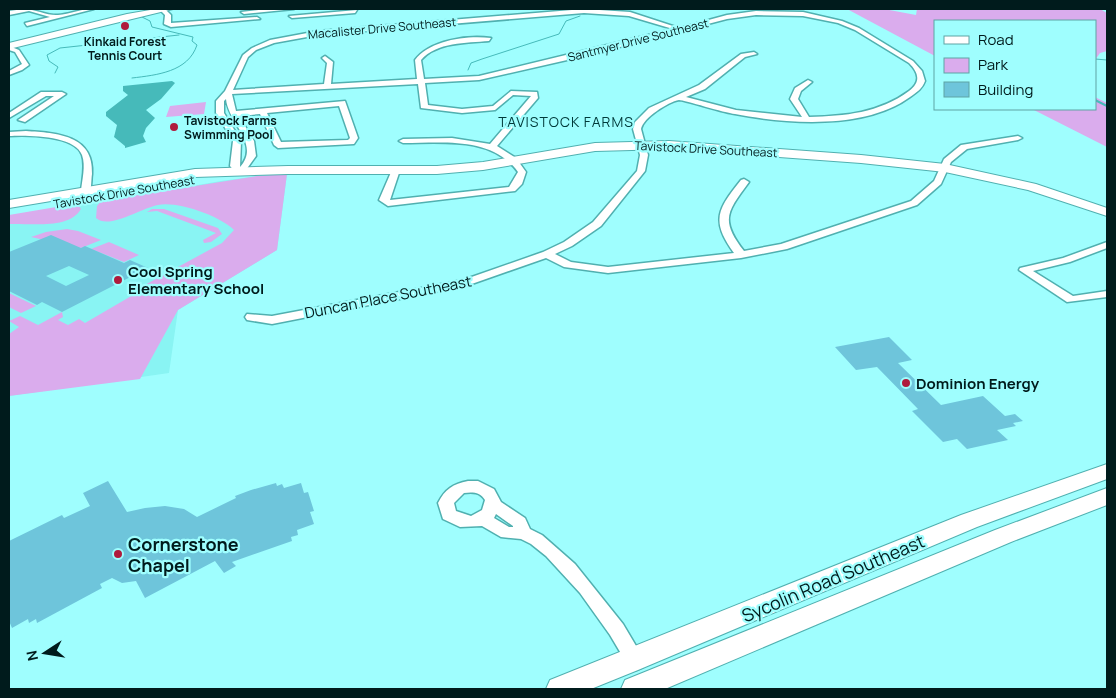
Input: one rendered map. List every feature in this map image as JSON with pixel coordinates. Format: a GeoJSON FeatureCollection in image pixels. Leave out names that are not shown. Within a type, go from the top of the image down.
{"type":"FeatureCollection","features":[{"type":"Feature","properties":{"kind":"street"},"geometry":{"type":"LineString","coordinates":[[9,13],[30,9],[56,17]]}},
{"type":"Feature","properties":{"kind":"street"},"geometry":{"type":"LineString","coordinates":[[63,9],[72,13]]}},
{"type":"Feature","properties":{"kind":"street"},"geometry":{"type":"LineString","coordinates":[[27,24],[91,9]]}},
{"type":"Feature","properties":{"kind":"street"},"geometry":{"type":"LineString","coordinates":[[9,42],[153,9]]}},
{"type":"Feature","properties":{"kind":"street"},"geometry":{"type":"LineString","coordinates":[[9,47],[108,20],[165,9],[168,15],[167,24],[171,25],[242,20],[258,22],[257,11]]}},
{"type":"Feature","properties":{"kind":"street"},"geometry":{"type":"LineString","coordinates":[[242,20],[242,11],[291,9]]}},
{"type":"Feature","properties":{"kind":"street"},"geometry":{"type":"LineString","coordinates":[[292,16],[316,12],[355,11]]}},
{"type":"Feature","properties":{"kind":"street","name":"Macalister Drive Southeast"},"geometry":{"type":"LineString","coordinates":[[240,172],[234,166],[237,141],[219,110],[220,101],[228,92],[248,54],[265,44],[296,36],[569,12],[628,11],[681,30]]}},
{"type":"Feature","properties":{"kind":"street","name":"Santmyer Drive Southeast"},"geometry":{"type":"LineString","coordinates":[[228,92],[422,82],[497,75],[751,13],[780,12],[815,16],[840,22],[857,29],[912,62],[921,74],[920,85],[914,92],[887,107],[846,116],[807,118],[746,114],[715,108],[681,98]]}},
{"type":"Feature","properties":{"kind":"street"},"geometry":{"type":"LineString","coordinates":[[489,39],[451,43],[426,51],[418,60],[424,106],[462,111],[495,108],[511,93],[534,94],[535,96],[492,147]]}},
{"type":"Feature","properties":{"kind":"street"},"geometry":{"type":"LineString","coordinates":[[9,47],[16,51],[26,65],[9,72]]}},
{"type":"Feature","properties":{"kind":"street","name":"Duncan Place Southeast"},"geometry":{"type":"LineString","coordinates":[[251,317],[272,320],[427,292],[466,283],[547,254],[583,236],[612,208],[642,171],[645,160],[637,129],[642,119],[652,110],[702,87],[743,55],[754,54]]}},
{"type":"Feature","properties":{"kind":"street"},"geometry":{"type":"LineString","coordinates":[[325,58],[330,62],[327,88]]}},
{"type":"Feature","properties":{"kind":"street"},"geometry":{"type":"LineString","coordinates":[[807,118],[794,99],[798,90],[808,82]]}},
{"type":"Feature","properties":{"kind":"street"},"geometry":{"type":"LineString","coordinates":[[228,92],[234,114],[261,137],[281,146],[351,142],[354,138],[342,103],[234,114]]}},
{"type":"Feature","properties":{"kind":"street"},"geometry":{"type":"LineString","coordinates":[[9,116],[44,94],[62,94],[22,120],[9,120]]}},
{"type":"Feature","properties":{"kind":"street"},"geometry":{"type":"LineString","coordinates":[[240,172],[247,165],[252,146],[272,130],[262,110]]}},
{"type":"Feature","properties":{"kind":"street"},"geometry":{"type":"LineString","coordinates":[[22,120],[22,132]]}},
{"type":"Feature","properties":{"kind":"street"},"geometry":{"type":"LineString","coordinates":[[9,134],[22,132],[64,139],[78,145],[86,156],[86,191]]}},
{"type":"Feature","properties":{"kind":"street"},"geometry":{"type":"LineString","coordinates":[[547,254],[568,265],[608,270],[741,255],[783,247],[914,203],[938,182],[953,154],[964,147],[1018,138]]}},
{"type":"Feature","properties":{"kind":"street"},"geometry":{"type":"LineString","coordinates":[[396,170],[384,200],[388,203],[512,190],[522,172],[514,160],[501,150],[492,147],[473,143],[403,141]]}},
{"type":"Feature","properties":{"kind":"street","name":"Tavistock Drive Southeast"},"geometry":{"type":"LineString","coordinates":[[9,204],[195,173],[460,168],[577,150],[642,145],[691,146],[861,158],[945,168],[1031,188],[1107,212]]}},
{"type":"Feature","properties":{"kind":"street","name":"Tavistock Drive Southeast"},"geometry":{"type":"LineString","coordinates":[[9,212],[240,172]]}},
{"type":"Feature","properties":{"kind":"street"},"geometry":{"type":"LineString","coordinates":[[741,255],[727,237],[723,218],[729,200],[744,182]]}},
{"type":"Feature","properties":{"kind":"street"},"geometry":{"type":"LineString","coordinates":[[1107,245],[1066,260],[1024,270],[1071,300],[1107,294]]}},
{"type":"Feature","properties":{"kind":"street","name":"Sycolin Road Southeast"},"geometry":{"type":"LineString","coordinates":[[560,689],[636,661],[976,518],[1107,471]]}},
{"type":"Feature","properties":{"kind":"street"},"geometry":{"type":"LineString","coordinates":[[494,504],[488,516],[480,520],[463,522],[449,515],[446,503],[451,494],[464,488],[478,487],[490,494],[494,504],[519,522],[524,533],[554,555],[589,591],[623,638],[636,661],[644,688]]}},
{"type":"Feature","properties":{"kind":"street","name":"Sycolin Road Southeast"},"geometry":{"type":"LineString","coordinates":[[644,688],[1002,536],[1107,496]]}},
{"type":"Feature","properties":{"kind":"street"},"geometry":{"type":"LineString","coordinates":[[480,520],[507,532],[524,533]]}},
{"type":"Feature","properties":{"kind":"shaded area"},"geometry":{"type":"Polygon","coordinates":[[[172,81],[175,83],[161,99],[146,110],[155,118],[146,128],[143,136],[146,142],[125,148],[114,137],[117,125],[106,116],[106,112],[128,95],[123,91],[123,86],[172,81]]]}},
{"type":"Feature","properties":{"kind":"shaded area","name":"Cool Spring Elementary School"},"geometry":{"type":"Polygon","coordinates":[[[287,174],[277,250],[178,310],[169,373],[9,396],[9,218],[221,181],[287,174]]]}},
{"type":"Feature","properties":{"kind":"green space"},"geometry":{"type":"Polygon","coordinates":[[[847,9],[884,9],[916,15],[917,9],[1100,9],[1107,13],[1107,51],[1100,53],[1096,59],[1096,20],[934,20],[934,55],[847,9]]]}},
{"type":"Feature","properties":{"kind":"green space"},"geometry":{"type":"Polygon","coordinates":[[[1096,98],[1107,103],[1107,147],[1034,110],[1096,110],[1096,98]]]}},
{"type":"Feature","properties":{"kind":"green space"},"geometry":{"type":"Polygon","coordinates":[[[206,102],[204,114],[166,117],[170,106],[206,102]]]}},
{"type":"Feature","properties":{"kind":"green space"},"geometry":{"type":"Polygon","coordinates":[[[287,174],[277,250],[178,310],[140,379],[9,396],[9,334],[19,327],[9,321],[20,316],[38,325],[62,312],[63,317],[58,320],[68,325],[79,319],[85,323],[145,288],[143,286],[222,243],[234,230],[209,215],[187,207],[166,204],[151,207],[117,220],[102,221],[96,218],[97,206],[101,201],[257,176],[287,174]]]}},
{"type":"Feature","properties":{"kind":"green space"},"geometry":{"type":"Polygon","coordinates":[[[78,205],[81,209],[68,220],[48,224],[9,224],[9,215],[78,205]]]}},
{"type":"Feature","properties":{"kind":"green space"},"geometry":{"type":"Polygon","coordinates":[[[152,209],[164,209],[218,228],[222,234],[211,242],[204,243],[203,240],[216,233],[157,211],[147,212],[152,209]]]}},
{"type":"Feature","properties":{"kind":"green space"},"geometry":{"type":"Polygon","coordinates":[[[67,229],[101,240],[81,248],[31,237],[46,232],[67,229]]]}},
{"type":"Feature","properties":{"kind":"green space"},"geometry":{"type":"Polygon","coordinates":[[[109,242],[139,255],[124,262],[91,249],[109,242]]]}},
{"type":"Feature","properties":{"kind":"green space"},"geometry":{"type":"Polygon","coordinates":[[[9,293],[36,306],[21,313],[9,307],[9,293]]]}},
{"type":"Feature","properties":{"kind":"building","name":"Cool Spring Elementary School"},"geometry":{"type":"Polygon","coordinates":[[[51,235],[81,248],[85,246],[124,263],[130,260],[148,268],[62,312],[42,302],[37,305],[9,291],[9,252],[51,235]],[[69,266],[46,276],[66,286],[89,275],[69,266]]]}},
{"type":"Feature","properties":{"kind":"building","name":"Dominion Energy"},"geometry":{"type":"Polygon","coordinates":[[[889,337],[912,360],[898,363],[941,405],[983,396],[1005,416],[1015,414],[1023,421],[1013,423],[1016,426],[997,430],[1008,440],[967,449],[957,439],[943,442],[912,411],[918,409],[877,367],[856,370],[835,347],[889,337]]]}},
{"type":"Feature","properties":{"kind":"building","name":"Cornerstone Chapel"},"geometry":{"type":"Polygon","coordinates":[[[108,481],[127,512],[165,506],[184,509],[197,517],[236,498],[235,496],[251,490],[276,483],[277,486],[282,484],[284,488],[301,483],[304,493],[308,492],[314,511],[310,512],[314,524],[297,530],[298,535],[291,537],[292,541],[232,562],[236,566],[224,573],[215,561],[145,598],[136,581],[122,583],[112,578],[100,584],[102,588],[37,623],[36,619],[29,623],[28,619],[12,628],[9,621],[9,541],[62,515],[64,518],[90,506],[83,493],[108,481]]]}},
{"type":"Feature","properties":{"kind":"waterway"},"geometry":{"type":"LineString","coordinates":[[132,78],[161,73],[179,67],[193,54],[197,45],[192,41],[193,37],[152,27],[150,21],[140,16]]}},
{"type":"Feature","properties":{"kind":"waterway"},"geometry":{"type":"LineString","coordinates":[[468,70],[471,63],[559,34],[566,21],[580,16]]}},
{"type":"Feature","properties":{"kind":"waterway"},"geometry":{"type":"LineString","coordinates":[[55,73],[58,67],[49,61],[47,55],[60,48],[179,35]]}},
{"type":"Feature","properties":{"kind":"waterway"},"geometry":{"type":"LineString","coordinates":[[1096,59],[1107,60]]}},
{"type":"Feature","properties":{"kind":"waterway"},"geometry":{"type":"LineString","coordinates":[[1096,100],[1107,106]]}},
{"type":"Feature","properties":{"kind":"place","name":"Kinkaid Forest Tennis Court"},"geometry":{"type":"Point","coordinates":[125,26]}},
{"type":"Feature","properties":{"kind":"place","name":"Tavistock Farms Swimming Pool"},"geometry":{"type":"Point","coordinates":[174,127]}},
{"type":"Feature","properties":{"kind":"place","name":"Cool Spring Elementary School"},"geometry":{"type":"Point","coordinates":[118,280]}},
{"type":"Feature","properties":{"kind":"place","name":"Dominion Energy"},"geometry":{"type":"Point","coordinates":[906,383]}},
{"type":"Feature","properties":{"kind":"place","name":"Cornerstone Chapel"},"geometry":{"type":"Point","coordinates":[118,554]}},
{"type":"Feature","properties":{"kind":"district","name":"TAVISTOCK FARMS"},"geometry":{"type":"Point","coordinates":[566,121]}}]}
